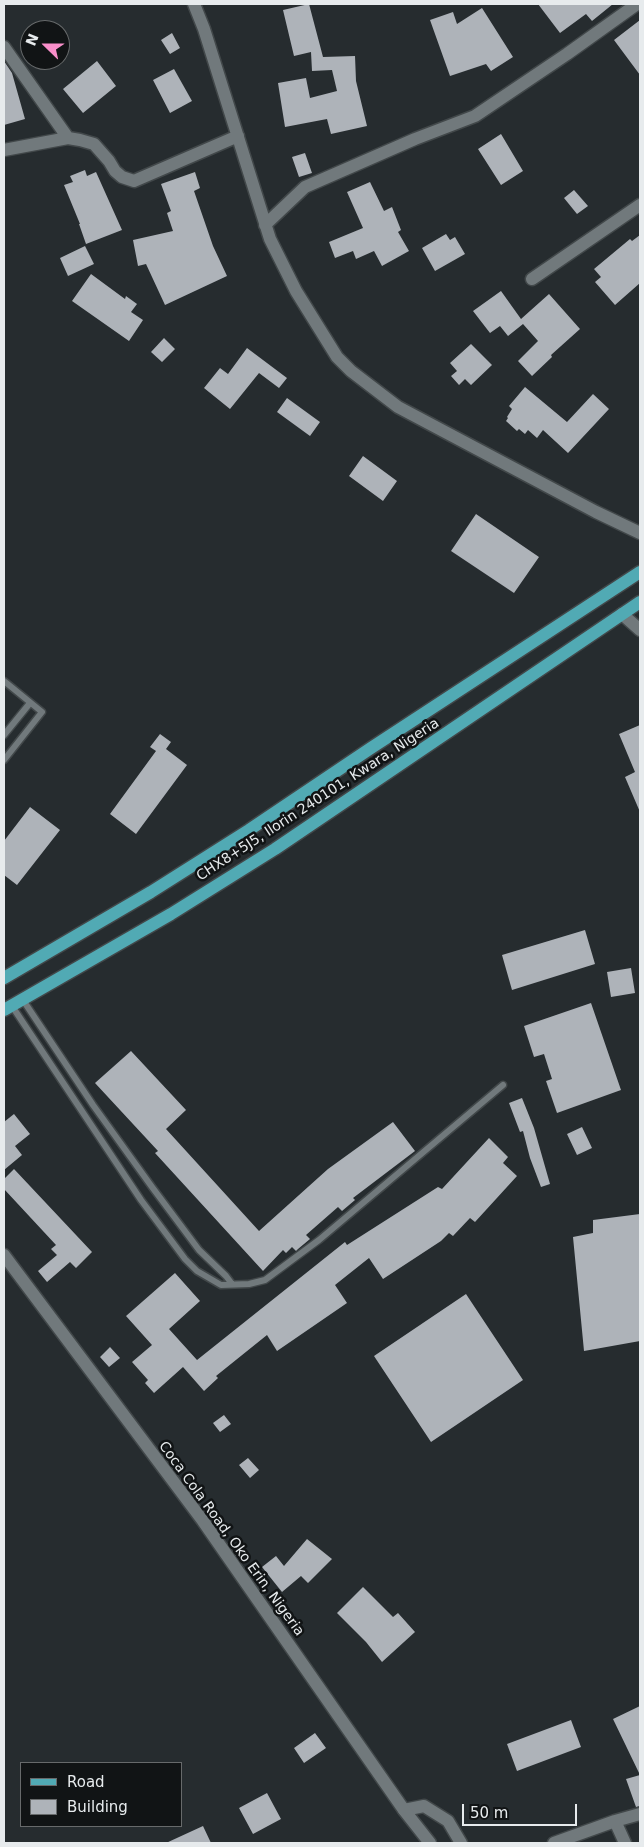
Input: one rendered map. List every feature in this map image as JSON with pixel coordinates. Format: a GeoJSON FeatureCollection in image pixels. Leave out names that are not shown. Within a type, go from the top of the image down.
{"type":"FeatureCollection","features":[{"type":"Feature","properties":{"kind":"main road","name":"CHX8+5J5, Ilorin 240101, Kwara, Nigeria"},"geometry":{"type":"LineString","coordinates":[[4,978],[151,892],[249,830],[640,572]]}},
{"type":"Feature","properties":{"kind":"main road","name":"CHX8+5J5, Ilorin 240101, Kwara, Nigeria"},"geometry":{"type":"LineString","coordinates":[[13,1006],[171,914],[275,849],[640,602]]}},
{"type":"Feature","properties":{"kind":"street"},"geometry":{"type":"LineString","coordinates":[[194,4],[204,30],[270,239],[296,291],[337,356],[351,371],[398,407],[596,512],[640,533]]}},
{"type":"Feature","properties":{"kind":"street"},"geometry":{"type":"LineString","coordinates":[[266,225],[305,187],[475,116],[637,4]]}},
{"type":"Feature","properties":{"kind":"street"},"geometry":{"type":"LineString","coordinates":[[4,47],[68,138]]}},
{"type":"Feature","properties":{"kind":"street"},"geometry":{"type":"LineString","coordinates":[[4,150],[68,138],[94,144],[115,171],[122,177],[134,181],[238,136]]}},
{"type":"Feature","properties":{"kind":"street"},"geometry":{"type":"LineString","coordinates":[[532,279],[640,205]]}},
{"type":"Feature","properties":{"kind":"street"},"geometry":{"type":"LineString","coordinates":[[622,614],[640,630]]}},
{"type":"Feature","properties":{"kind":"street","name":"Coca Cola Road, Oko Erin, Nigeria"},"geometry":{"type":"LineString","coordinates":[[4,1255],[202,1521],[404,1810],[430,1843]]}},
{"type":"Feature","properties":{"kind":"street"},"geometry":{"type":"LineString","coordinates":[[404,1810],[424,1806],[448,1821],[461,1843]]}},
{"type":"Feature","properties":{"kind":"street"},"geometry":{"type":"LineString","coordinates":[[554,1843],[640,1814]]}},
{"type":"Feature","properties":{"kind":"street"},"geometry":{"type":"LineString","coordinates":[[615,1821],[626,1843]]}},
{"type":"Feature","properties":{"kind":"lane"},"geometry":{"type":"LineString","coordinates":[[4,681],[42,712],[4,760]]}},
{"type":"Feature","properties":{"kind":"lane"},"geometry":{"type":"LineString","coordinates":[[4,735],[30,703]]}},
{"type":"Feature","properties":{"kind":"lane"},"geometry":{"type":"LineString","coordinates":[[13,1006],[125,1176],[185,1259],[197,1271],[221,1285],[249,1284],[265,1280],[319,1240],[503,1085]]}},
{"type":"Feature","properties":{"kind":"lane"},"geometry":{"type":"LineString","coordinates":[[13,1006],[92,1105],[199,1250],[232,1284]]}},
{"type":"Feature","properties":{"kind":"building"},"geometry":{"type":"Polygon","coordinates":[[[309,4],[323,57],[355,56],[356,81],[367,126],[331,134],[327,119],[285,127],[278,83],[306,78],[310,98],[337,91],[332,70],[312,71],[311,52],[294,56],[283,10],[309,4]]]}},
{"type":"Feature","properties":{"kind":"building"},"geometry":{"type":"Polygon","coordinates":[[[538,4],[613,4],[592,21],[586,14],[560,33],[538,4]]]}},
{"type":"Feature","properties":{"kind":"building"},"geometry":{"type":"Polygon","coordinates":[[[482,8],[513,57],[491,71],[486,64],[450,76],[430,20],[453,12],[457,24],[482,8]]]}},
{"type":"Feature","properties":{"kind":"building"},"geometry":{"type":"Polygon","coordinates":[[[640,20],[640,75],[614,40],[640,20]]]}},
{"type":"Feature","properties":{"kind":"building"},"geometry":{"type":"Polygon","coordinates":[[[172,33],[180,48],[170,54],[161,40],[172,33]]]}},
{"type":"Feature","properties":{"kind":"building"},"geometry":{"type":"Polygon","coordinates":[[[4,61],[12,73],[25,119],[4,125],[4,61]]]}},
{"type":"Feature","properties":{"kind":"building"},"geometry":{"type":"Polygon","coordinates":[[[97,61],[116,86],[83,113],[63,89],[97,61]]]}},
{"type":"Feature","properties":{"kind":"building"},"geometry":{"type":"Polygon","coordinates":[[[174,69],[192,101],[170,113],[153,80],[174,69]]]}},
{"type":"Feature","properties":{"kind":"building"},"geometry":{"type":"Polygon","coordinates":[[[501,134],[523,171],[501,185],[478,149],[501,134]]]}},
{"type":"Feature","properties":{"kind":"building"},"geometry":{"type":"Polygon","coordinates":[[[305,153],[312,173],[299,177],[292,157],[305,153]]]}},
{"type":"Feature","properties":{"kind":"building"},"geometry":{"type":"Polygon","coordinates":[[[85,170],[87,176],[96,172],[122,230],[86,244],[64,185],[73,182],[70,176],[85,170]]]}},
{"type":"Feature","properties":{"kind":"building"},"geometry":{"type":"Polygon","coordinates":[[[195,172],[200,188],[194,191],[213,246],[227,276],[165,305],[146,264],[138,266],[133,240],[173,231],[167,213],[171,211],[161,184],[195,172]]]}},
{"type":"Feature","properties":{"kind":"building"},"geometry":{"type":"Polygon","coordinates":[[[370,182],[384,211],[392,207],[401,230],[398,232],[409,251],[382,266],[374,251],[356,259],[353,251],[335,258],[329,242],[363,228],[347,192],[370,182]]]}},
{"type":"Feature","properties":{"kind":"building"},"geometry":{"type":"Polygon","coordinates":[[[574,190],[588,206],[577,214],[564,198],[574,190]]]}},
{"type":"Feature","properties":{"kind":"building"},"geometry":{"type":"Polygon","coordinates":[[[446,234],[450,240],[455,237],[465,254],[435,271],[422,248],[446,234]]]}},
{"type":"Feature","properties":{"kind":"building"},"geometry":{"type":"Polygon","coordinates":[[[640,235],[640,283],[615,305],[595,282],[601,277],[594,269],[630,239],[632,241],[640,235]]]}},
{"type":"Feature","properties":{"kind":"building"},"geometry":{"type":"Polygon","coordinates":[[[85,246],[94,264],[68,276],[60,258],[85,246]]]}},
{"type":"Feature","properties":{"kind":"building"},"geometry":{"type":"Polygon","coordinates":[[[91,274],[125,299],[126,296],[137,304],[131,312],[143,320],[129,341],[72,301],[91,274]]]}},
{"type":"Feature","properties":{"kind":"building"},"geometry":{"type":"Polygon","coordinates":[[[501,291],[521,319],[549,294],[580,329],[551,355],[552,357],[532,376],[518,361],[538,341],[523,324],[508,336],[500,326],[490,333],[473,311],[501,291]]]}},
{"type":"Feature","properties":{"kind":"building"},"geometry":{"type":"Polygon","coordinates":[[[164,338],[175,349],[162,362],[151,352],[164,338]]]}},
{"type":"Feature","properties":{"kind":"building"},"geometry":{"type":"Polygon","coordinates":[[[471,344],[492,365],[471,385],[465,379],[459,385],[451,376],[457,371],[450,363],[471,344]]]}},
{"type":"Feature","properties":{"kind":"building"},"geometry":{"type":"Polygon","coordinates":[[[247,348],[287,378],[279,388],[259,373],[230,409],[204,388],[220,368],[228,374],[247,348]]]}},
{"type":"Feature","properties":{"kind":"building"},"geometry":{"type":"Polygon","coordinates":[[[525,387],[567,422],[593,394],[609,409],[568,453],[543,430],[537,438],[528,430],[525,434],[519,429],[517,431],[506,421],[512,409],[509,406],[525,387]]]}},
{"type":"Feature","properties":{"kind":"building"},"geometry":{"type":"Polygon","coordinates":[[[287,398],[320,422],[310,436],[277,412],[287,398]]]}},
{"type":"Feature","properties":{"kind":"building"},"geometry":{"type":"Polygon","coordinates":[[[363,456],[397,481],[383,501],[349,476],[363,456]]]}},
{"type":"Feature","properties":{"kind":"building"},"geometry":{"type":"Polygon","coordinates":[[[476,514],[539,557],[514,593],[451,551],[476,514]]]}},
{"type":"Feature","properties":{"kind":"building"},"geometry":{"type":"Polygon","coordinates":[[[640,725],[640,812],[625,777],[635,772],[619,734],[640,725]]]}},
{"type":"Feature","properties":{"kind":"building"},"geometry":{"type":"Polygon","coordinates":[[[160,734],[171,742],[166,749],[187,765],[136,834],[110,814],[156,751],[150,747],[160,734]]]}},
{"type":"Feature","properties":{"kind":"building"},"geometry":{"type":"Polygon","coordinates":[[[30,807],[60,830],[17,885],[4,875],[4,841],[30,807]]]}},
{"type":"Feature","properties":{"kind":"building"},"geometry":{"type":"Polygon","coordinates":[[[585,930],[595,964],[512,990],[502,955],[585,930]]]}},
{"type":"Feature","properties":{"kind":"building"},"geometry":{"type":"Polygon","coordinates":[[[631,968],[635,993],[611,997],[607,972],[631,968]]]}},
{"type":"Feature","properties":{"kind":"building"},"geometry":{"type":"Polygon","coordinates":[[[591,1003],[621,1090],[557,1113],[546,1081],[552,1079],[544,1054],[534,1057],[524,1026],[591,1003]]]}},
{"type":"Feature","properties":{"kind":"building"},"geometry":{"type":"Polygon","coordinates":[[[131,1051],[186,1110],[166,1129],[259,1231],[328,1169],[393,1122],[415,1151],[353,1198],[355,1200],[342,1211],[338,1207],[306,1235],[310,1239],[296,1251],[292,1247],[286,1253],[283,1250],[263,1271],[155,1153],[158,1151],[95,1083],[131,1051]]]}},
{"type":"Feature","properties":{"kind":"building"},"geometry":{"type":"Polygon","coordinates":[[[522,1098],[534,1128],[550,1184],[541,1187],[530,1158],[523,1131],[520,1132],[509,1103],[522,1098]]]}},
{"type":"Feature","properties":{"kind":"building"},"geometry":{"type":"Polygon","coordinates":[[[14,1114],[30,1134],[15,1146],[22,1155],[4,1170],[4,1122],[14,1114]]]}},
{"type":"Feature","properties":{"kind":"building"},"geometry":{"type":"Polygon","coordinates":[[[582,1127],[592,1148],[577,1155],[567,1134],[582,1127]]]}},
{"type":"Feature","properties":{"kind":"building"},"geometry":{"type":"Polygon","coordinates":[[[489,1138],[508,1157],[503,1163],[517,1176],[475,1222],[470,1218],[453,1236],[449,1233],[441,1241],[383,1279],[369,1258],[335,1285],[347,1303],[277,1351],[267,1335],[216,1376],[218,1378],[204,1391],[183,1367],[154,1393],[145,1383],[148,1380],[132,1362],[152,1345],[126,1316],[175,1273],[200,1301],[169,1329],[197,1360],[345,1242],[347,1245],[438,1187],[442,1189],[489,1138]]]}},
{"type":"Feature","properties":{"kind":"building"},"geometry":{"type":"Polygon","coordinates":[[[14,1169],[92,1252],[76,1268],[70,1262],[47,1282],[38,1271],[57,1255],[51,1249],[56,1245],[4,1189],[4,1179],[14,1169]]]}},
{"type":"Feature","properties":{"kind":"building"},"geometry":{"type":"Polygon","coordinates":[[[640,1214],[640,1341],[584,1351],[573,1237],[593,1233],[593,1220],[640,1214]]]}},
{"type":"Feature","properties":{"kind":"building"},"geometry":{"type":"Polygon","coordinates":[[[466,1294],[523,1380],[431,1442],[374,1356],[466,1294]]]}},
{"type":"Feature","properties":{"kind":"building"},"geometry":{"type":"Polygon","coordinates":[[[110,1347],[120,1358],[109,1367],[100,1357],[110,1347]]]}},
{"type":"Feature","properties":{"kind":"building"},"geometry":{"type":"Polygon","coordinates":[[[224,1415],[231,1424],[220,1432],[213,1423],[224,1415]]]}},
{"type":"Feature","properties":{"kind":"building"},"geometry":{"type":"Polygon","coordinates":[[[248,1458],[259,1470],[250,1478],[239,1465],[248,1458]]]}},
{"type":"Feature","properties":{"kind":"building"},"geometry":{"type":"Polygon","coordinates":[[[307,1539],[332,1559],[308,1583],[301,1576],[282,1592],[262,1567],[276,1556],[284,1566],[307,1539]]]}},
{"type":"Feature","properties":{"kind":"building"},"geometry":{"type":"Polygon","coordinates":[[[363,1587],[393,1617],[398,1613],[415,1632],[382,1662],[366,1642],[337,1613],[363,1587]]]}},
{"type":"Feature","properties":{"kind":"building"},"geometry":{"type":"Polygon","coordinates":[[[640,1706],[640,1775],[613,1719],[640,1706]]]}},
{"type":"Feature","properties":{"kind":"building"},"geometry":{"type":"Polygon","coordinates":[[[571,1720],[581,1747],[517,1771],[507,1744],[571,1720]]]}},
{"type":"Feature","properties":{"kind":"building"},"geometry":{"type":"Polygon","coordinates":[[[315,1733],[326,1748],[304,1763],[294,1748],[315,1733]]]}},
{"type":"Feature","properties":{"kind":"building"},"geometry":{"type":"Polygon","coordinates":[[[640,1775],[640,1806],[636,1807],[626,1779],[640,1775]]]}},
{"type":"Feature","properties":{"kind":"building"},"geometry":{"type":"Polygon","coordinates":[[[267,1793],[281,1819],[253,1834],[239,1808],[267,1793]]]}},
{"type":"Feature","properties":{"kind":"building"},"geometry":{"type":"Polygon","coordinates":[[[203,1826],[211,1843],[166,1843],[203,1826]]]}}]}
